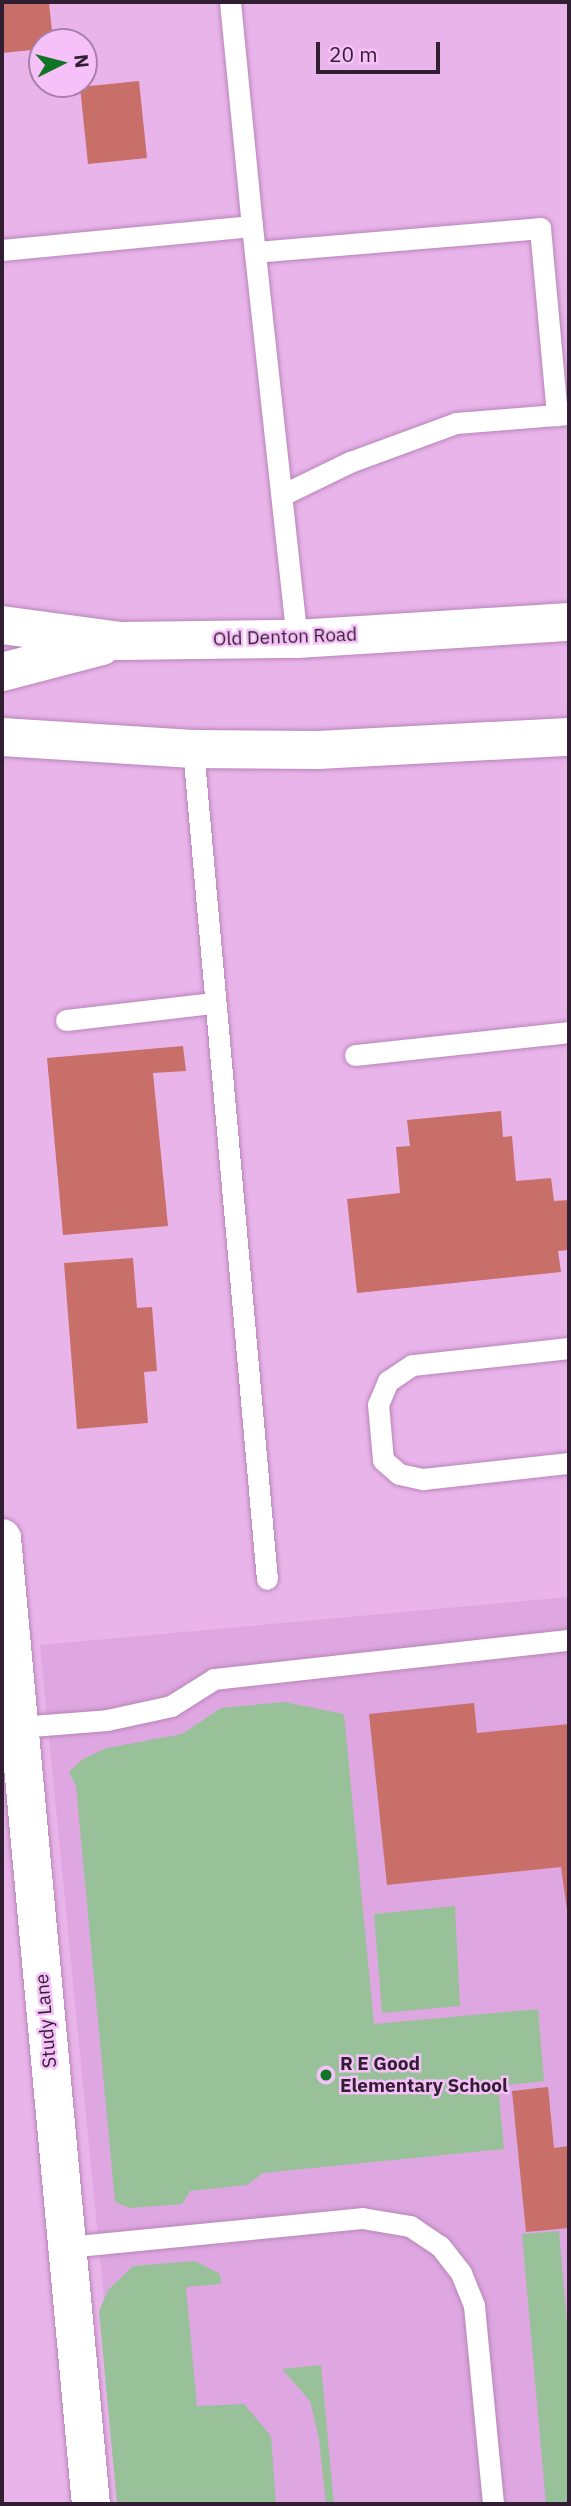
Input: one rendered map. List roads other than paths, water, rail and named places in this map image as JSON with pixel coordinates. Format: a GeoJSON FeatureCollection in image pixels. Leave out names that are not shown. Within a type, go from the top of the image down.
{"type":"FeatureCollection","features":[{"type":"Feature","properties":{"kind":"main road","name":"Old Denton Road"},"geometry":{"type":"LineString","coordinates":[[2,625],[121,641],[297,639],[569,622]]}},
{"type":"Feature","properties":{"kind":"main road"},"geometry":{"type":"LineString","coordinates":[[2,672],[121,641]]}},
{"type":"Feature","properties":{"kind":"main road"},"geometry":{"type":"LineString","coordinates":[[2,737],[193,748],[318,750],[569,737]]}},
{"type":"Feature","properties":{"kind":"main road","name":"Study Lane"},"geometry":{"type":"LineString","coordinates":[[2,1538],[91,2504]]}},
{"type":"Feature","properties":{"kind":"lane"},"geometry":{"type":"LineString","coordinates":[[230,2],[297,639]]}},
{"type":"Feature","properties":{"kind":"lane"},"geometry":{"type":"LineString","coordinates":[[2,250],[253,226]]}},
{"type":"Feature","properties":{"kind":"lane"},"geometry":{"type":"LineString","coordinates":[[255,252],[540,228],[563,414],[456,424],[350,462],[282,495]]}},
{"type":"Feature","properties":{"kind":"lane"},"geometry":{"type":"LineString","coordinates":[[193,748],[267,1578]]}},
{"type":"Feature","properties":{"kind":"lane"},"geometry":{"type":"LineString","coordinates":[[66,1020],[214,1003]]}},
{"type":"Feature","properties":{"kind":"lane"},"geometry":{"type":"LineString","coordinates":[[355,1055],[569,1032]]}},
{"type":"Feature","properties":{"kind":"lane"},"geometry":{"type":"LineString","coordinates":[[569,1348],[412,1365],[388,1381],[378,1404],[383,1460],[399,1474],[423,1479],[569,1462]]}},
{"type":"Feature","properties":{"kind":"lane"},"geometry":{"type":"LineString","coordinates":[[19,1727],[107,1720],[171,1706],[214,1679],[569,1640]]}},
{"type":"Feature","properties":{"kind":"lane"},"geometry":{"type":"LineString","coordinates":[[67,2247],[362,2218],[410,2226],[440,2246],[461,2273],[474,2306],[493,2504]]}},
{"type":"Feature","properties":{"kind":"place","name":"R E Good Elementary School"},"geometry":{"type":"Point","coordinates":[326,2075]}}]}
